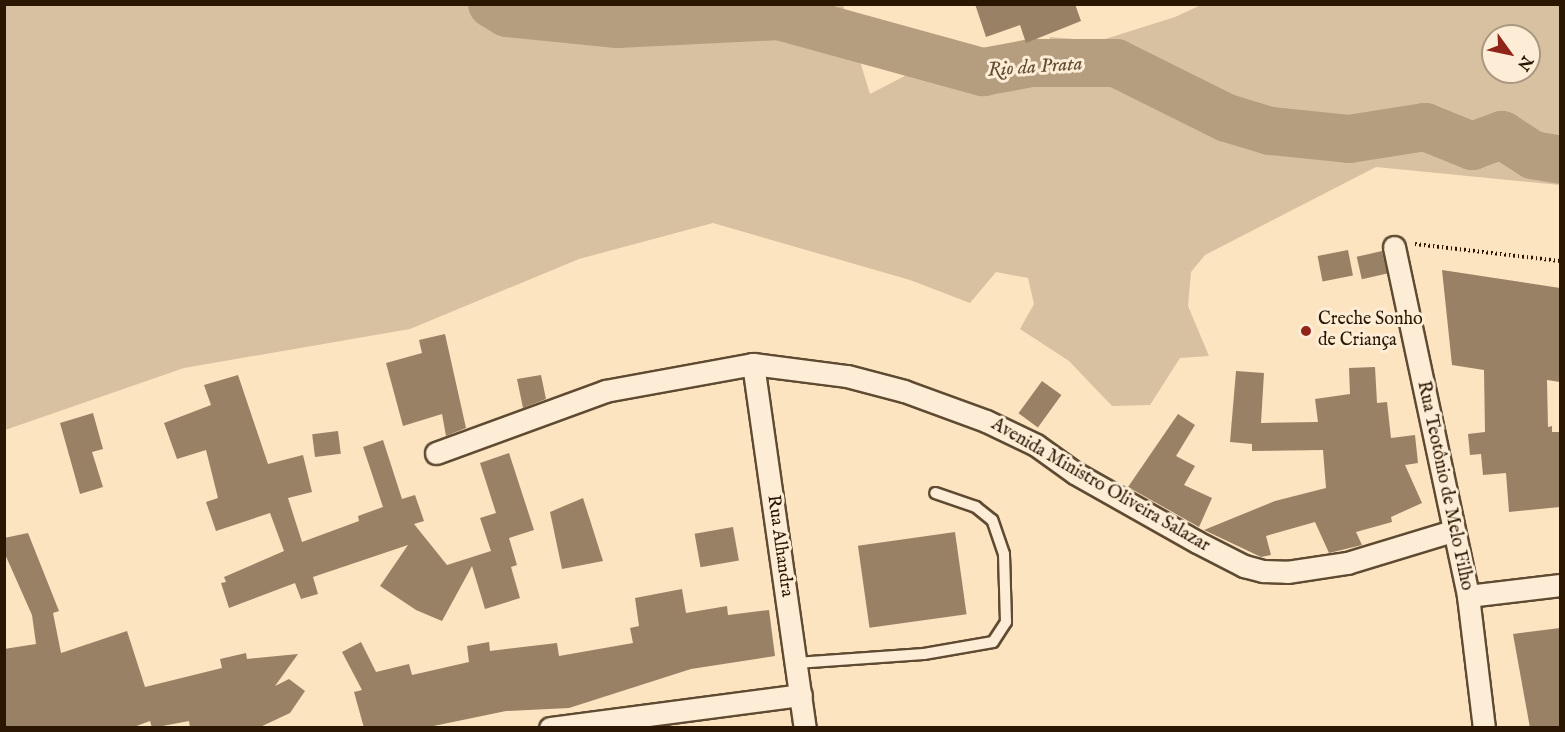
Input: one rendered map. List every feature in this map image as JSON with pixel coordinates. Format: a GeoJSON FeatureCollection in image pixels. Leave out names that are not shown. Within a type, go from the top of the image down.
{"type":"FeatureCollection","features":[{"type":"Feature","properties":{"kind":"street","name":"Rua Teotônio de Melo Filho"},"geometry":{"type":"LineString","coordinates":[[1394,246],[1452,531],[1468,596],[1484,728]]}},
{"type":"Feature","properties":{"kind":"street","name":"Avenida Ministro Oliveira Salazar"},"geometry":{"type":"LineString","coordinates":[[436,453],[605,391],[753,364],[847,376],[904,391],[986,421],[1036,445],[1076,473],[1197,542],[1244,566],[1263,571],[1287,572],[1347,563],[1452,531]]}},
{"type":"Feature","properties":{"kind":"street","name":"Rua Alhandra"},"geometry":{"type":"LineString","coordinates":[[753,364],[805,728]]}},
{"type":"Feature","properties":{"kind":"street"},"geometry":{"type":"LineString","coordinates":[[1468,596],[1560,585]]}},
{"type":"Feature","properties":{"kind":"street"},"geometry":{"type":"LineString","coordinates":[[550,728],[801,695]]}},
{"type":"Feature","properties":{"kind":"lane"},"geometry":{"type":"LineString","coordinates":[[796,663],[924,654],[993,642],[1006,622],[1004,554],[992,520],[976,507],[935,493]]}},
{"type":"Feature","properties":{"kind":"path"},"geometry":{"type":"LineString","coordinates":[[1394,246],[1441,245],[1560,261]]}},
{"type":"Feature","properties":{"kind":"shaded area"},"geometry":{"type":"Polygon","coordinates":[[[4,5],[843,5],[870,94],[918,69],[963,87],[1039,81],[1050,37],[1099,41],[1175,17],[1201,5],[1560,5],[1560,185],[1376,167],[1205,255],[1191,272],[1188,306],[1209,356],[1180,358],[1150,405],[1112,406],[1069,361],[1020,329],[1034,304],[1028,278],[996,272],[970,303],[910,280],[713,223],[579,259],[410,329],[184,368],[5,430],[4,5]]]}},
{"type":"Feature","properties":{"kind":"building"},"geometry":{"type":"Polygon","coordinates":[[[975,4],[1075,4],[1081,21],[1026,43],[1020,25],[986,37],[975,4]]]}},
{"type":"Feature","properties":{"kind":"building"},"geometry":{"type":"Polygon","coordinates":[[[1348,250],[1353,276],[1323,281],[1318,256],[1348,250]]]}},
{"type":"Feature","properties":{"kind":"building"},"geometry":{"type":"Polygon","coordinates":[[[1382,251],[1387,273],[1362,279],[1357,257],[1382,251]]]}},
{"type":"Feature","properties":{"kind":"building"},"geometry":{"type":"Polygon","coordinates":[[[1442,270],[1560,288],[1560,382],[1547,380],[1548,427],[1552,426],[1552,432],[1560,432],[1560,507],[1509,512],[1506,473],[1483,475],[1481,454],[1470,455],[1468,434],[1485,432],[1484,370],[1452,365],[1442,270]]]}},
{"type":"Feature","properties":{"kind":"building"},"geometry":{"type":"Polygon","coordinates":[[[445,334],[466,428],[446,436],[442,414],[403,426],[386,363],[422,353],[419,340],[445,334]]]}},
{"type":"Feature","properties":{"kind":"building"},"geometry":{"type":"Polygon","coordinates":[[[1375,367],[1377,403],[1387,402],[1391,438],[1415,435],[1418,463],[1405,465],[1422,503],[1391,517],[1392,522],[1356,532],[1362,545],[1329,553],[1315,522],[1266,536],[1271,555],[1261,557],[1204,530],[1275,501],[1326,488],[1323,450],[1252,451],[1252,444],[1230,442],[1236,371],[1264,373],[1261,423],[1318,422],[1315,399],[1350,394],[1349,368],[1375,367]]]}},
{"type":"Feature","properties":{"kind":"building"},"geometry":{"type":"Polygon","coordinates":[[[238,375],[268,464],[303,455],[312,492],[288,498],[302,542],[359,521],[358,516],[383,507],[363,447],[383,440],[402,499],[415,495],[424,521],[414,524],[447,565],[491,551],[480,518],[496,513],[480,463],[509,453],[534,530],[509,538],[517,565],[511,567],[520,598],[485,609],[472,566],[442,621],[416,610],[380,586],[408,545],[313,577],[318,594],[301,599],[295,583],[229,608],[221,583],[226,582],[224,577],[284,551],[270,513],[216,531],[206,502],[218,498],[206,450],[177,459],[164,423],[211,405],[204,385],[238,375]]]}},
{"type":"Feature","properties":{"kind":"building"},"geometry":{"type":"Polygon","coordinates":[[[541,375],[546,399],[523,408],[517,379],[541,375]]]}},
{"type":"Feature","properties":{"kind":"building"},"geometry":{"type":"Polygon","coordinates":[[[1042,381],[1061,395],[1038,427],[1018,413],[1042,381]]]}},
{"type":"Feature","properties":{"kind":"building"},"geometry":{"type":"Polygon","coordinates":[[[93,413],[103,449],[92,452],[103,487],[80,494],[60,423],[93,413]]]}},
{"type":"Feature","properties":{"kind":"building"},"geometry":{"type":"Polygon","coordinates":[[[1178,414],[1195,425],[1176,456],[1195,466],[1184,485],[1212,498],[1199,527],[1128,487],[1178,414]]]}},
{"type":"Feature","properties":{"kind":"building"},"geometry":{"type":"Polygon","coordinates":[[[338,431],[341,454],[315,457],[312,434],[338,431]]]}},
{"type":"Feature","properties":{"kind":"building"},"geometry":{"type":"Polygon","coordinates":[[[583,498],[603,561],[562,569],[550,512],[583,498]]]}},
{"type":"Feature","properties":{"kind":"building"},"geometry":{"type":"Polygon","coordinates":[[[733,527],[739,560],[700,567],[695,534],[733,527]]]}},
{"type":"Feature","properties":{"kind":"building"},"geometry":{"type":"Polygon","coordinates":[[[955,532],[967,614],[870,628],[858,546],[955,532]]]}},
{"type":"Feature","properties":{"kind":"building"},"geometry":{"type":"Polygon","coordinates":[[[28,533],[59,611],[53,613],[61,653],[127,631],[145,687],[222,668],[220,659],[246,653],[247,659],[298,654],[275,686],[289,679],[305,691],[290,713],[258,728],[190,728],[189,721],[152,728],[150,721],[131,728],[4,728],[4,649],[36,644],[32,615],[4,552],[4,538],[28,533]]]}},
{"type":"Feature","properties":{"kind":"building"},"geometry":{"type":"Polygon","coordinates":[[[682,589],[686,613],[727,606],[728,615],[769,610],[775,656],[691,669],[569,708],[506,711],[424,728],[364,728],[354,692],[362,690],[342,652],[361,642],[376,672],[409,664],[412,675],[469,662],[467,646],[489,642],[490,651],[557,643],[559,656],[633,643],[630,628],[639,626],[635,598],[682,589]]]}},
{"type":"Feature","properties":{"kind":"building"},"geometry":{"type":"Polygon","coordinates":[[[1560,628],[1560,728],[1530,728],[1513,634],[1560,628]]]}},
{"type":"Feature","properties":{"kind":"waterway","name":"Rio da Prata"},"geometry":{"type":"LineString","coordinates":[[492,4],[507,13],[617,24],[779,16],[983,72],[1032,63],[1116,63],[1227,118],[1270,131],[1349,139],[1425,127],[1472,146],[1502,135],[1533,155],[1560,160]]}},
{"type":"Feature","properties":{"kind":"place","name":"Creche Sonho de Criança"},"geometry":{"type":"Point","coordinates":[1306,331]}}]}
